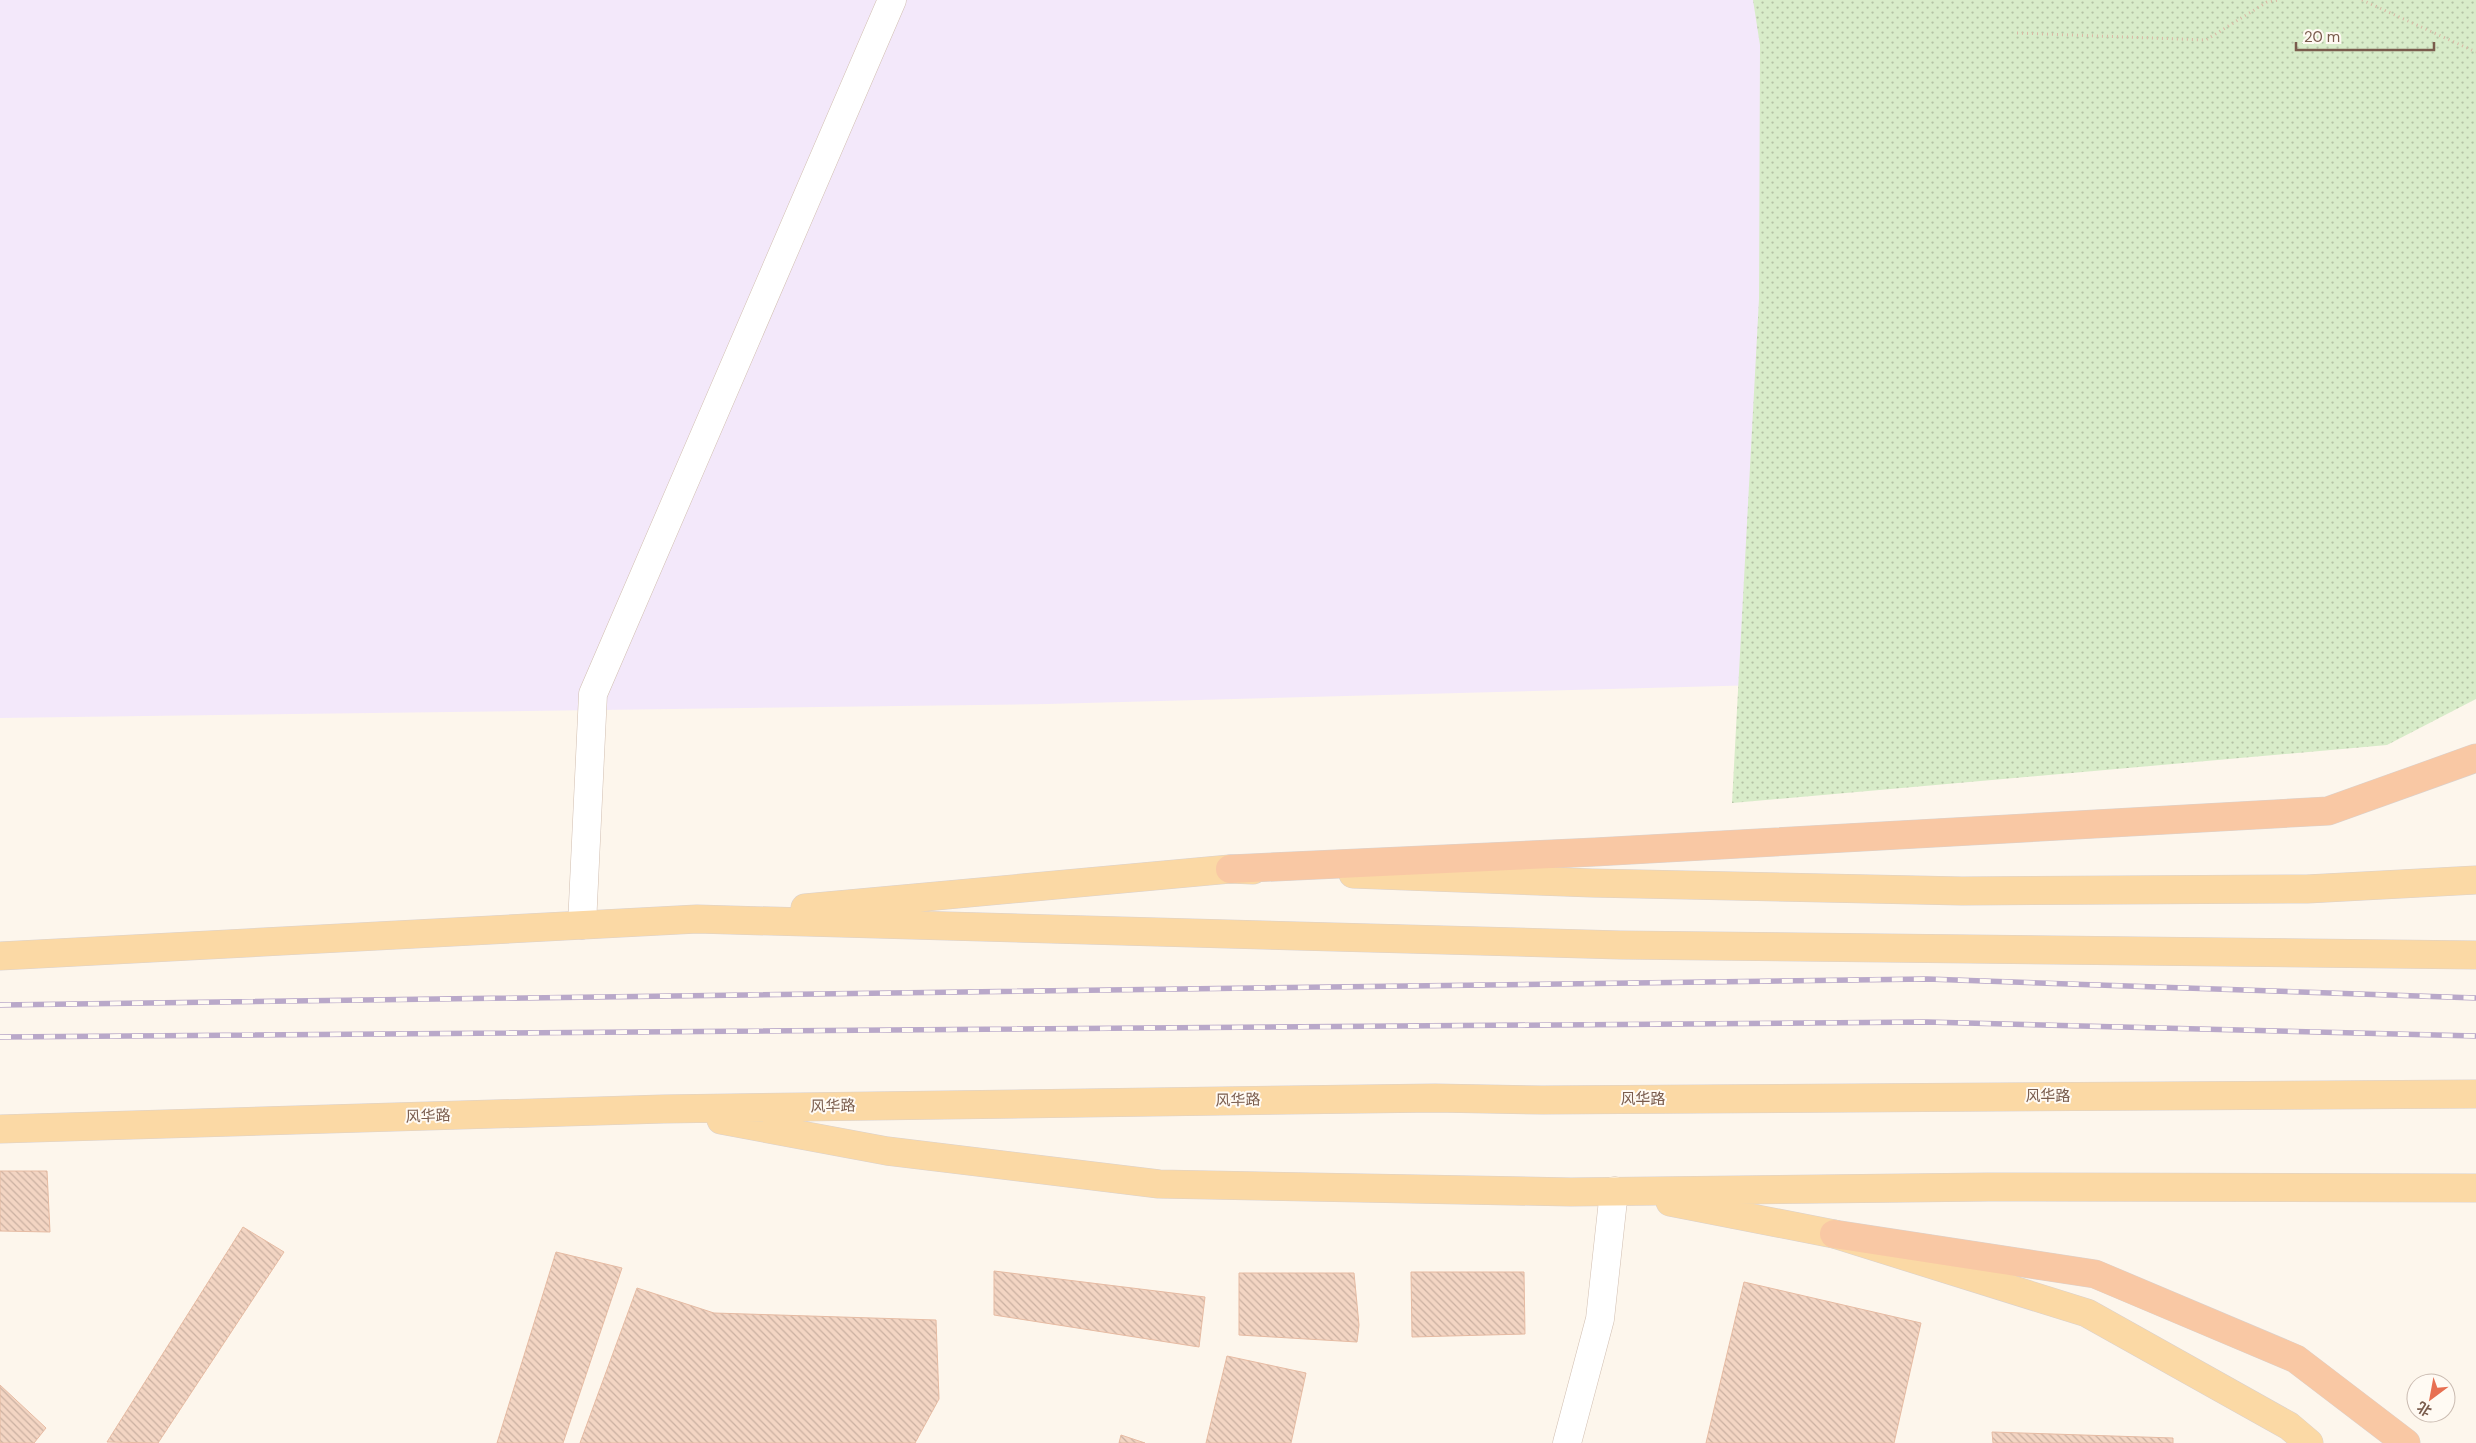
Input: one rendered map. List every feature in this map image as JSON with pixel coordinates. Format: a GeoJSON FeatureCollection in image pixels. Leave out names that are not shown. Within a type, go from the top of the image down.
{"type":"FeatureCollection","features":[{"type":"Feature","properties":{"kind":"highway"},"geometry":{"type":"LineString","coordinates":[[1230,869],[1595,852],[2328,811],[2476,758]]}},
{"type":"Feature","properties":{"kind":"highway"},"geometry":{"type":"LineString","coordinates":[[1834,1234],[2095,1274],[2296,1359],[2406,1443]]}},
{"type":"Feature","properties":{"kind":"main road"},"geometry":{"type":"LineString","coordinates":[[0,956],[697,919],[900,898],[1230,869],[1592,884],[1962,891],[2307,889],[2476,880]]}},
{"type":"Feature","properties":{"kind":"main road"},"geometry":{"type":"LineString","coordinates":[[697,919],[1620,946],[2476,955]]}},
{"type":"Feature","properties":{"kind":"main road","name":"风华路"},"geometry":{"type":"LineString","coordinates":[[0,1128],[663,1109],[1435,1098],[1552,1100],[2476,1094]]}},
{"type":"Feature","properties":{"kind":"main road"},"geometry":{"type":"LineString","coordinates":[[663,1109],[887,1151],[1159,1184],[1614,1191],[1988,1187],[2476,1188]]}},
{"type":"Feature","properties":{"kind":"main road"},"geometry":{"type":"LineString","coordinates":[[1614,1191],[1834,1234],[2087,1313],[2289,1426],[2309,1443]]}},
{"type":"Feature","properties":{"kind":"street"},"geometry":{"type":"LineString","coordinates":[[582,925],[593,694],[892,0]]}},
{"type":"Feature","properties":{"kind":"street"},"geometry":{"type":"LineString","coordinates":[[1567,1443],[1600,1319],[1614,1191]]}},
{"type":"Feature","properties":{"kind":"path"},"geometry":{"type":"LineString","coordinates":[[2017,33],[2206,40],[2267,2],[2278,0]]}},
{"type":"Feature","properties":{"kind":"path"},"geometry":{"type":"LineString","coordinates":[[2362,0],[2476,52]]}},
{"type":"Feature","properties":{"kind":"shaded area"},"geometry":{"type":"Polygon","coordinates":[[[0,0],[2476,0],[2476,666],[1048,704],[0,718],[0,0]]]}},
{"type":"Feature","properties":{"kind":"green space"},"geometry":{"type":"Polygon","coordinates":[[[1753,0],[2476,0],[2476,699],[2387,745],[1732,803],[1759,299],[1760,45],[1753,0]]]}},
{"type":"Feature","properties":{"kind":"building"},"geometry":{"type":"Polygon","coordinates":[[[0,1171],[47,1171],[50,1232],[0,1231],[0,1171]]]}},
{"type":"Feature","properties":{"kind":"building"},"geometry":{"type":"Polygon","coordinates":[[[243,1227],[284,1252],[158,1443],[107,1442],[243,1227]]]}},
{"type":"Feature","properties":{"kind":"building"},"geometry":{"type":"Polygon","coordinates":[[[556,1252],[622,1268],[563,1443],[497,1443],[556,1252]]]}},
{"type":"Feature","properties":{"kind":"building"},"geometry":{"type":"Polygon","coordinates":[[[994,1271],[1205,1297],[1199,1347],[994,1315],[994,1271]]]}},
{"type":"Feature","properties":{"kind":"building"},"geometry":{"type":"Polygon","coordinates":[[[1411,1272],[1524,1272],[1525,1334],[1412,1337],[1411,1272]]]}},
{"type":"Feature","properties":{"kind":"building"},"geometry":{"type":"Polygon","coordinates":[[[1239,1273],[1354,1273],[1359,1325],[1357,1342],[1239,1335],[1239,1273]]]}},
{"type":"Feature","properties":{"kind":"building"},"geometry":{"type":"Polygon","coordinates":[[[1744,1282],[1921,1323],[1894,1443],[1706,1443],[1744,1282]]]}},
{"type":"Feature","properties":{"kind":"building"},"geometry":{"type":"Polygon","coordinates":[[[637,1288],[714,1313],[936,1320],[939,1399],[915,1443],[580,1443],[637,1288]]]}},
{"type":"Feature","properties":{"kind":"building"},"geometry":{"type":"Polygon","coordinates":[[[1227,1356],[1306,1373],[1291,1443],[1206,1443],[1227,1356]]]}},
{"type":"Feature","properties":{"kind":"building"},"geometry":{"type":"Polygon","coordinates":[[[0,1385],[46,1428],[34,1443],[0,1443],[0,1385]]]}},
{"type":"Feature","properties":{"kind":"building"},"geometry":{"type":"Polygon","coordinates":[[[1992,1432],[2173,1438],[2173,1443],[1993,1443],[1992,1432]]]}},
{"type":"Feature","properties":{"kind":"building"},"geometry":{"type":"Polygon","coordinates":[[[1121,1435],[1145,1443],[1119,1443],[1121,1435]]]}},
{"type":"Feature","properties":{"kind":"railway"},"geometry":{"type":"LineString","coordinates":[[0,1005],[1927,979],[2476,998]]}},
{"type":"Feature","properties":{"kind":"railway"},"geometry":{"type":"LineString","coordinates":[[0,1037],[1927,1022],[2476,1036]]}}]}
